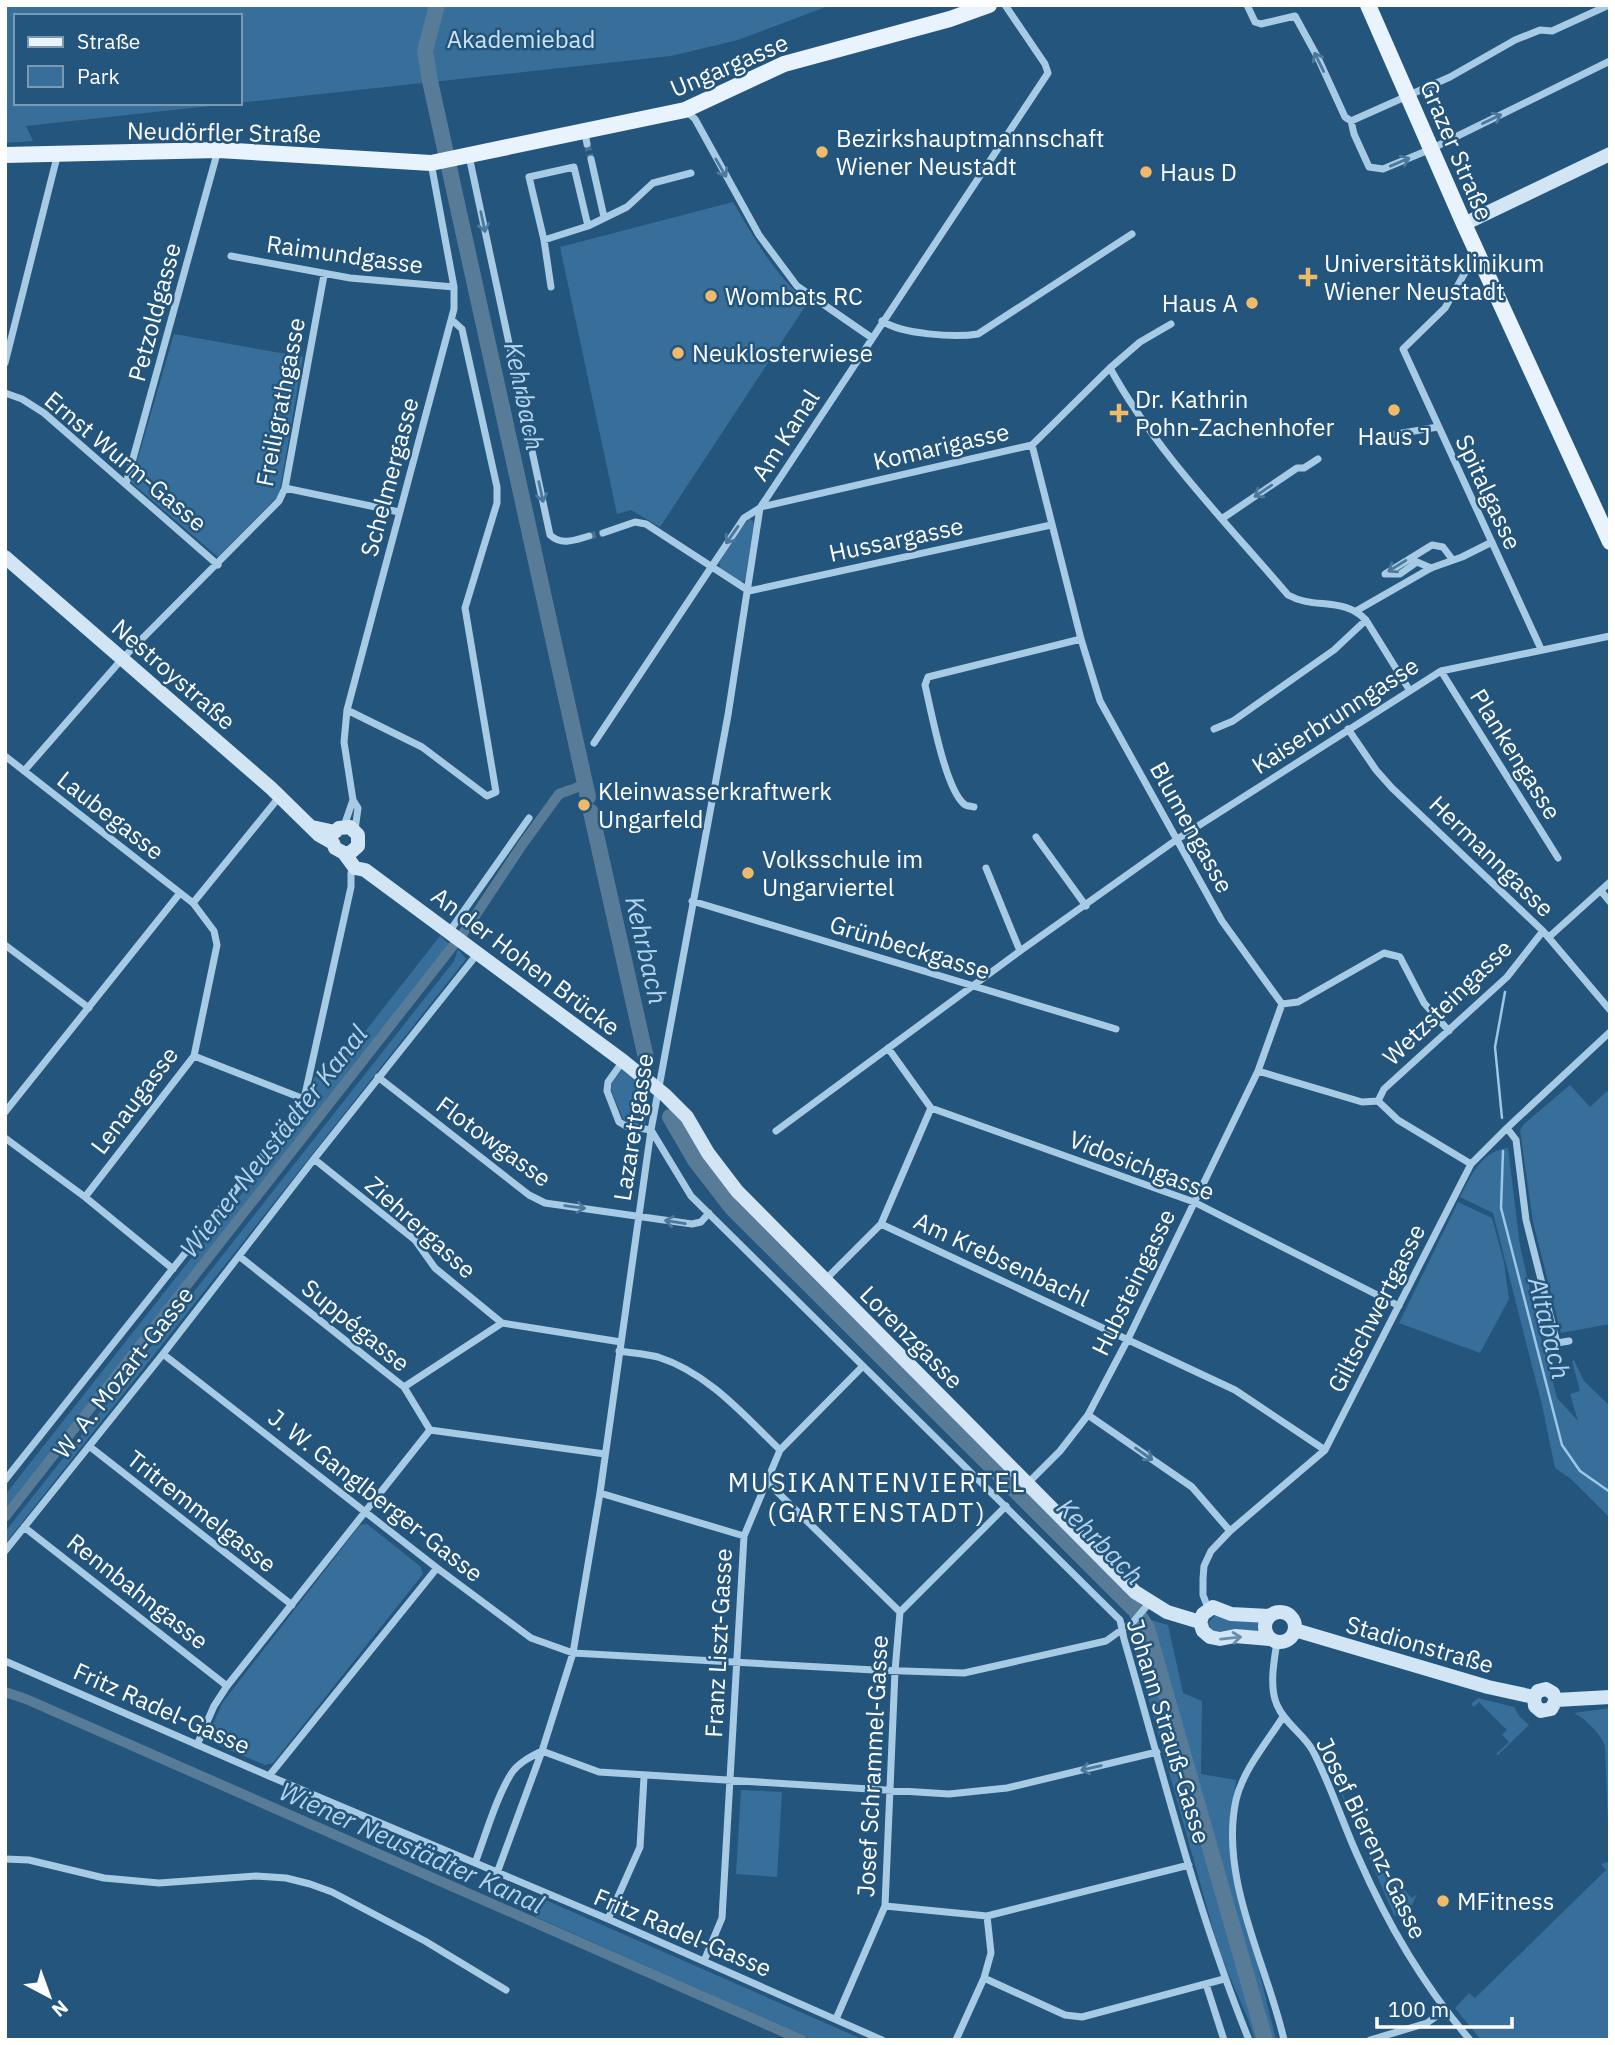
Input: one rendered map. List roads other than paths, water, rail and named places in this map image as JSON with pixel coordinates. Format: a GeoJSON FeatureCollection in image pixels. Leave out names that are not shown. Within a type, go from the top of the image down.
{"type":"FeatureCollection","features":[{"type":"Feature","properties":{"kind":"main road","name":"Ungargasse"},"geometry":{"type":"LineString","coordinates":[[449,160],[586,138],[685,110],[784,64],[950,19],[989,5]]}},
{"type":"Feature","properties":{"kind":"main road","name":"Grazer Straße"},"geometry":{"type":"LineString","coordinates":[[1368,5],[1476,252],[1610,542]]}},
{"type":"Feature","properties":{"kind":"main road","name":"Neudörfler Straße"},"geometry":{"type":"LineString","coordinates":[[5,155],[218,150],[449,160]]}},
{"type":"Feature","properties":{"kind":"street","name":"Am Kanal"},"geometry":{"type":"LineString","coordinates":[[594,743],[744,518],[760,508],[1048,73],[1045,64],[1005,5]]}},
{"type":"Feature","properties":{"kind":"street"},"geometry":{"type":"LineString","coordinates":[[1247,5],[1255,22],[1261,24],[1295,16],[1345,117],[1351,121],[1369,167],[1383,169],[1431,149],[1610,61]]}},
{"type":"Feature","properties":{"kind":"street"},"geometry":{"type":"LineString","coordinates":[[1351,121],[1450,77],[1516,40],[1540,30],[1552,32],[1607,8]]}},
{"type":"Feature","properties":{"kind":"street"},"geometry":{"type":"LineString","coordinates":[[685,110],[695,119],[760,235],[797,286],[872,338]]}},
{"type":"Feature","properties":{"kind":"street","name":"Petzoldgasse"},"geometry":{"type":"LineString","coordinates":[[126,484],[218,150]]}},
{"type":"Feature","properties":{"kind":"street"},"geometry":{"type":"LineString","coordinates":[[5,363],[58,153]]}},
{"type":"Feature","properties":{"kind":"street"},"geometry":{"type":"LineString","coordinates":[[1464,224],[1610,155]]}},
{"type":"Feature","properties":{"kind":"street"},"geometry":{"type":"LineString","coordinates":[[591,159],[604,217]]}},
{"type":"Feature","properties":{"kind":"street"},"geometry":{"type":"LineString","coordinates":[[449,160],[550,535],[556,541],[564,542],[589,536]]}},
{"type":"Feature","properties":{"kind":"street","name":"Schelmergasse"},"geometry":{"type":"LineString","coordinates":[[342,833],[358,808],[353,800],[344,742],[347,710],[452,320],[454,287],[449,160]]}},
{"type":"Feature","properties":{"kind":"street"},"geometry":{"type":"LineString","coordinates":[[551,287],[544,240],[529,177],[575,167],[588,226]]}},
{"type":"Feature","properties":{"kind":"street"},"geometry":{"type":"LineString","coordinates":[[544,240],[588,226],[627,207],[653,183],[691,173]]}},
{"type":"Feature","properties":{"kind":"street"},"geometry":{"type":"LineString","coordinates":[[882,321],[894,329],[965,336],[978,334],[1132,234]]}},
{"type":"Feature","properties":{"kind":"street","name":"Spitalgasse"},"geometry":{"type":"LineString","coordinates":[[1476,252],[1445,308],[1403,349],[1541,649]]}},
{"type":"Feature","properties":{"kind":"street","name":"Raimundgasse"},"geometry":{"type":"LineString","coordinates":[[231,256],[324,275],[454,287]]}},
{"type":"Feature","properties":{"kind":"street","name":"Freiligrathgasse"},"geometry":{"type":"LineString","coordinates":[[24,771],[122,659],[279,501],[285,488],[324,275]]}},
{"type":"Feature","properties":{"kind":"street"},"geometry":{"type":"LineString","coordinates":[[347,710],[422,747],[487,796],[496,792],[465,608],[497,503],[497,487],[462,329],[452,320]]}},
{"type":"Feature","properties":{"kind":"street","name":"Komarigasse"},"geometry":{"type":"LineString","coordinates":[[760,508],[1031,445],[1140,342],[1171,324]]}},
{"type":"Feature","properties":{"kind":"street"},"geometry":{"type":"LineString","coordinates":[[1110,368],[1125,396],[1165,450],[1288,595],[1299,601],[1339,605],[1356,611],[1366,620],[1409,691]]}},
{"type":"Feature","properties":{"kind":"street","name":"Ernst Wurm-Gasse"},"geometry":{"type":"LineString","coordinates":[[5,393],[22,399],[44,413],[218,565]]}},
{"type":"Feature","properties":{"kind":"street"},"geometry":{"type":"LineString","coordinates":[[1380,437],[1438,427]]}},
{"type":"Feature","properties":{"kind":"street","name":"Blumengasse"},"geometry":{"type":"LineString","coordinates":[[1031,445],[1081,639],[1100,701],[1223,921],[1282,1004]]}},
{"type":"Feature","properties":{"kind":"street"},"geometry":{"type":"LineString","coordinates":[[1223,518],[1297,468],[1304,468],[1318,459]]}},
{"type":"Feature","properties":{"kind":"street"},"geometry":{"type":"LineString","coordinates":[[285,488],[399,512]]}},
{"type":"Feature","properties":{"kind":"street","name":"Lazarettgasse"},"geometry":{"type":"LineString","coordinates":[[498,1873],[542,1752],[573,1653],[600,1493],[650,1130],[749,591],[760,508]]}},
{"type":"Feature","properties":{"kind":"street"},"geometry":{"type":"LineString","coordinates":[[608,531],[635,522],[646,524],[749,591]]}},
{"type":"Feature","properties":{"kind":"street","name":"Hussargasse"},"geometry":{"type":"LineString","coordinates":[[749,591],[1051,525]]}},
{"type":"Feature","properties":{"kind":"street"},"geometry":{"type":"LineString","coordinates":[[1356,611],[1431,568],[1492,542]]}},
{"type":"Feature","properties":{"kind":"street"},"geometry":{"type":"LineString","coordinates":[[1431,568],[1417,562],[1399,574],[1385,574],[1432,545],[1443,547],[1452,559]]}},
{"type":"Feature","properties":{"kind":"street","name":"Nestroystraße"},"geometry":{"type":"LineString","coordinates":[[5,557],[279,796],[319,835],[342,833],[335,848],[349,852]]}},
{"type":"Feature","properties":{"kind":"street"},"geometry":{"type":"LineString","coordinates":[[1214,729],[1233,721],[1334,650],[1366,620]]}},
{"type":"Feature","properties":{"kind":"street","name":"Kaiserbrunngasse"},"geometry":{"type":"LineString","coordinates":[[776,1131],[1176,840],[1441,670],[1610,636]]}},
{"type":"Feature","properties":{"kind":"street"},"geometry":{"type":"LineString","coordinates":[[974,807],[965,805],[955,792],[940,747],[925,685],[928,677],[1081,639]]}},
{"type":"Feature","properties":{"kind":"street","name":"Plankengasse"},"geometry":{"type":"LineString","coordinates":[[1441,670],[1558,858]]}},
{"type":"Feature","properties":{"kind":"street","name":"Hermanngasse"},"geometry":{"type":"LineString","coordinates":[[1348,729],[1376,770],[1546,934],[1610,1010]]}},
{"type":"Feature","properties":{"kind":"street","name":"Laubegasse"},"geometry":{"type":"LineString","coordinates":[[5,756],[193,903]]}},
{"type":"Feature","properties":{"kind":"street"},"geometry":{"type":"LineString","coordinates":[[193,903],[279,796]]}},
{"type":"Feature","properties":{"kind":"street"},"geometry":{"type":"LineString","coordinates":[[450,933],[529,818]]}},
{"type":"Feature","properties":{"kind":"street"},"geometry":{"type":"LineString","coordinates":[[342,833],[359,841],[349,852]]}},
{"type":"Feature","properties":{"kind":"street"},"geometry":{"type":"LineString","coordinates":[[1036,836],[1086,906]]}},
{"type":"Feature","properties":{"kind":"street","name":"An der Hohen Brücke"},"geometry":{"type":"LineString","coordinates":[[349,852],[360,869],[475,951],[658,1089]]}},
{"type":"Feature","properties":{"kind":"street"},"geometry":{"type":"LineString","coordinates":[[986,868],[1020,951]]}},
{"type":"Feature","properties":{"kind":"street"},"geometry":{"type":"LineString","coordinates":[[5,1480],[298,1111],[304,1099],[351,887],[360,869]]}},
{"type":"Feature","properties":{"kind":"street","name":"Wetzsteingasse"},"geometry":{"type":"LineString","coordinates":[[1378,1101],[1384,1089],[1507,977],[1546,934],[1610,882]]}},
{"type":"Feature","properties":{"kind":"street"},"geometry":{"type":"LineString","coordinates":[[1601,891],[1610,902]]}},
{"type":"Feature","properties":{"kind":"street"},"geometry":{"type":"LineString","coordinates":[[5,1112],[180,893]]}},
{"type":"Feature","properties":{"kind":"street","name":"Grünbeckgasse"},"geometry":{"type":"LineString","coordinates":[[692,901],[1116,1029]]}},
{"type":"Feature","properties":{"kind":"street","name":"Lenaugasse"},"geometry":{"type":"LineString","coordinates":[[85,1197],[194,1056],[217,945],[214,931],[193,903]]}},
{"type":"Feature","properties":{"kind":"street"},"geometry":{"type":"LineString","coordinates":[[5,945],[89,1008]]}},
{"type":"Feature","properties":{"kind":"street","name":"W. A. Mozart-Gasse"},"geometry":{"type":"LineString","coordinates":[[5,1551],[163,1354],[475,951]]}},
{"type":"Feature","properties":{"kind":"street"},"geometry":{"type":"LineString","coordinates":[[1282,1004],[1298,1002],[1384,953],[1400,957],[1424,1003],[1449,1031]]}},
{"type":"Feature","properties":{"kind":"street","name":"Hubsteingasse"},"geometry":{"type":"LineString","coordinates":[[1027,1484],[1060,1451],[1088,1415],[1128,1339],[1258,1071],[1282,1004]]}},
{"type":"Feature","properties":{"kind":"street","name":"Giltschwertgasse"},"geometry":{"type":"LineString","coordinates":[[1208,1608],[1203,1595],[1205,1566],[1211,1551],[1230,1531],[1325,1450],[1471,1164],[1610,1032]]}},
{"type":"Feature","properties":{"kind":"street"},"geometry":{"type":"LineString","coordinates":[[824,1281],[881,1224],[931,1108],[888,1048]]}},
{"type":"Feature","properties":{"kind":"street"},"geometry":{"type":"LineString","coordinates":[[194,1056],[304,1099]]}},
{"type":"Feature","properties":{"kind":"street"},"geometry":{"type":"LineString","coordinates":[[624,1061],[608,1082],[607,1091],[619,1122],[626,1126],[650,1130]]}},
{"type":"Feature","properties":{"kind":"street"},"geometry":{"type":"LineString","coordinates":[[1258,1071],[1362,1102],[1378,1101],[1398,1120],[1471,1164]]}},
{"type":"Feature","properties":{"kind":"street","name":"Flotowgasse"},"geometry":{"type":"LineString","coordinates":[[378,1077],[529,1195],[545,1203],[638,1216]]}},
{"type":"Feature","properties":{"kind":"street","name":"Lorenzgasse"},"geometry":{"type":"LineString","coordinates":[[658,1089],[687,1117],[708,1153],[737,1191],[1147,1607]]}},
{"type":"Feature","properties":{"kind":"street","name":"Vidosichgasse"},"geometry":{"type":"LineString","coordinates":[[931,1108],[1194,1202],[1399,1306]]}},
{"type":"Feature","properties":{"kind":"street"},"geometry":{"type":"LineString","coordinates":[[1507,1128],[1516,1140],[1526,1220],[1557,1343],[1569,1341]]}},
{"type":"Feature","properties":{"kind":"street","name":"Johann Strauß-Gasse"},"geometry":{"type":"LineString","coordinates":[[650,1130],[685,1186],[709,1213],[1121,1620],[1124,1639],[1189,1865],[1224,1979],[1249,2040]]}},
{"type":"Feature","properties":{"kind":"street"},"geometry":{"type":"LineString","coordinates":[[5,1138],[85,1197],[173,1269]]}},
{"type":"Feature","properties":{"kind":"street","name":"Ziehrergasse"},"geometry":{"type":"LineString","coordinates":[[314,1159],[415,1240],[436,1268],[502,1323]]}},
{"type":"Feature","properties":{"kind":"street"},"geometry":{"type":"LineString","coordinates":[[638,1216],[692,1224],[701,1222],[709,1213]]}},
{"type":"Feature","properties":{"kind":"street","name":"Am Krebsenbachl"},"geometry":{"type":"LineString","coordinates":[[881,1224],[1235,1390],[1325,1450]]}},
{"type":"Feature","properties":{"kind":"street","name":"Suppégasse"},"geometry":{"type":"LineString","coordinates":[[239,1256],[404,1387],[430,1430]]}},
{"type":"Feature","properties":{"kind":"street"},"geometry":{"type":"LineString","coordinates":[[404,1387],[502,1323],[621,1342]]}},
{"type":"Feature","properties":{"kind":"street"},"geometry":{"type":"LineString","coordinates":[[619,1351],[656,1357],[689,1370],[719,1391],[780,1450]]}},
{"type":"Feature","properties":{"kind":"street","name":"J. W. Ganglberger-Gasse"},"geometry":{"type":"LineString","coordinates":[[163,1354],[531,1638],[573,1653],[964,1673],[1106,1640],[1134,1621],[1147,1607]]}},
{"type":"Feature","properties":{"kind":"street","name":"Franz Liszt-Gasse"},"geometry":{"type":"LineString","coordinates":[[704,1961],[722,1918],[744,1536],[780,1450],[863,1366]]}},
{"type":"Feature","properties":{"kind":"street"},"geometry":{"type":"LineString","coordinates":[[1088,1415],[1192,1487],[1230,1531]]}},
{"type":"Feature","properties":{"kind":"street"},"geometry":{"type":"LineString","coordinates":[[197,1745],[214,1706],[227,1686],[430,1430],[605,1454]]}},
{"type":"Feature","properties":{"kind":"street","name":"Tritremmelgasse"},"geometry":{"type":"LineString","coordinates":[[89,1446],[292,1605]]}},
{"type":"Feature","properties":{"kind":"street"},"geometry":{"type":"LineString","coordinates":[[766,1481],[900,1612]]}},
{"type":"Feature","properties":{"kind":"street"},"geometry":{"type":"LineString","coordinates":[[600,1493],[744,1536]]}},
{"type":"Feature","properties":{"kind":"street","name":"Josef Schrammel-Gasse"},"geometry":{"type":"LineString","coordinates":[[836,2020],[885,1906],[900,1612],[1006,1506]]}},
{"type":"Feature","properties":{"kind":"street","name":"Rennbahngasse"},"geometry":{"type":"LineString","coordinates":[[24,1527],[227,1686]]}},
{"type":"Feature","properties":{"kind":"street"},"geometry":{"type":"LineString","coordinates":[[269,1776],[437,1568]]}},
{"type":"Feature","properties":{"kind":"street"},"geometry":{"type":"LineString","coordinates":[[1147,1607],[1200,1622]]}},
{"type":"Feature","properties":{"kind":"street"},"geometry":{"type":"LineString","coordinates":[[1213,1607],[1241,1615],[1269,1616],[1286,1613],[1294,1620],[1295,1630],[1288,1640],[1210,1637],[1202,1631],[1200,1622],[1208,1608],[1213,1607]]}},
{"type":"Feature","properties":{"kind":"street"},"geometry":{"type":"LineString","coordinates":[[1269,1616],[1265,1628],[1274,1641]]}},
{"type":"Feature","properties":{"kind":"street","name":"Stadionstraße"},"geometry":{"type":"LineString","coordinates":[[1295,1630],[1488,1687],[1534,1697],[1535,1706],[1541,1711],[1551,1709],[1556,1700],[1610,1697]]}},
{"type":"Feature","properties":{"kind":"street","name":"Josef Bierenz-Gasse"},"geometry":{"type":"LineString","coordinates":[[1274,1641],[1273,1692],[1276,1704],[1283,1717],[1311,1748],[1390,1926],[1445,2010],[1470,2040]]}},
{"type":"Feature","properties":{"kind":"street","name":"Fritz Radel-Gasse"},"geometry":{"type":"LineString","coordinates":[[5,1661],[608,1919],[882,2040]]}},
{"type":"Feature","properties":{"kind":"street"},"geometry":{"type":"LineString","coordinates":[[1283,1717],[1241,1786],[1236,1800],[1233,1857],[1284,2040]]}},
{"type":"Feature","properties":{"kind":"street"},"geometry":{"type":"LineString","coordinates":[[475,1863],[490,1820],[511,1774],[526,1759],[542,1752],[599,1772],[644,1777],[949,1794],[1007,1788],[1157,1752]]}},
{"type":"Feature","properties":{"kind":"street"},"geometry":{"type":"LineString","coordinates":[[608,1919],[640,1847],[644,1777]]}},
{"type":"Feature","properties":{"kind":"street"},"geometry":{"type":"LineString","coordinates":[[5,1859],[29,1860],[104,1878],[159,1883],[256,1876],[286,1878],[310,1884],[332,1892],[425,1941],[506,1990]]}},
{"type":"Feature","properties":{"kind":"street"},"geometry":{"type":"LineString","coordinates":[[885,1906],[987,1916],[1189,1865]]}},
{"type":"Feature","properties":{"kind":"street"},"geometry":{"type":"LineString","coordinates":[[956,2040],[984,1978],[991,1954],[987,1916]]}},
{"type":"Feature","properties":{"kind":"street"},"geometry":{"type":"LineString","coordinates":[[984,1978],[1065,2015],[1082,2017],[1224,1979]]}},
{"type":"Feature","properties":{"kind":"street"},"geometry":{"type":"LineString","coordinates":[[1206,1984],[1224,2040]]}},
{"type":"Feature","properties":{"kind":"street"},"geometry":{"type":"LineString","coordinates":[[1370,2040],[1427,2023],[1445,2010]]}},
{"type":"Feature","properties":{"kind":"waterway","name":"Kehrbach"},"geometry":{"type":"LineString","coordinates":[[437,5],[425,51],[430,81],[588,797]]}},
{"type":"Feature","properties":{"kind":"waterway","name":"Wiener Neustädter Kanal"},"geometry":{"type":"LineString","coordinates":[[573,789],[585,784]]}},
{"type":"Feature","properties":{"kind":"waterway","name":"Wiener Neustädter Kanal"},"geometry":{"type":"LineString","coordinates":[[5,1517],[467,928],[559,794],[570,790]]}},
{"type":"Feature","properties":{"kind":"waterway","name":"Kehrbach"},"geometry":{"type":"LineString","coordinates":[[591,812],[646,1058]]}},
{"type":"Feature","properties":{"kind":"waterway","name":"Altabach"},"geometry":{"type":"LineString","coordinates":[[1502,1118],[1495,1047],[1505,992]]}},
{"type":"Feature","properties":{"kind":"waterway","name":"Kehrbach"},"geometry":{"type":"LineString","coordinates":[[670,1117],[695,1160],[732,1208],[1135,1610],[1147,1628],[1265,2040]]}},
{"type":"Feature","properties":{"kind":"waterway","name":"Altabach"},"geometry":{"type":"LineString","coordinates":[[1503,1151],[1501,1208],[1562,1445],[1580,1471],[1610,1492]]}},
{"type":"Feature","properties":{"kind":"waterway","name":"Wiener Neustädter Kanal"},"geometry":{"type":"LineString","coordinates":[[5,1692],[802,2040]]}},
{"type":"Feature","properties":{"kind":"tunnel"},"geometry":{"type":"LineString","coordinates":[[587,144],[591,159]]}},
{"type":"Feature","properties":{"kind":"tunnel"},"geometry":{"type":"LineString","coordinates":[[589,536],[603,533]]}},
{"type":"Feature","properties":{"kind":"place","name":"Bezirkshauptmannschaft Wiener Neustadt"},"geometry":{"type":"Point","coordinates":[822,152]}},
{"type":"Feature","properties":{"kind":"place","name":"Haus D"},"geometry":{"type":"Point","coordinates":[1146,172]}},
{"type":"Feature","properties":{"kind":"place","name":"Universitätsklinikum Wiener Neustadt"},"geometry":{"type":"Point","coordinates":[1308,277]}},
{"type":"Feature","properties":{"kind":"place","name":"Wombats RC"},"geometry":{"type":"Point","coordinates":[711,296]}},
{"type":"Feature","properties":{"kind":"place","name":"Haus A"},"geometry":{"type":"Point","coordinates":[1252,303]}},
{"type":"Feature","properties":{"kind":"place","name":"Neuklosterwiese"},"geometry":{"type":"Point","coordinates":[678,353]}},
{"type":"Feature","properties":{"kind":"place","name":"Haus J"},"geometry":{"type":"Point","coordinates":[1394,410]}},
{"type":"Feature","properties":{"kind":"place","name":"Dr. Kathrin Pohn-Zachenhofer"},"geometry":{"type":"Point","coordinates":[1119,413]}},
{"type":"Feature","properties":{"kind":"place","name":"Kleinwasserkraftwerk Ungarfeld"},"geometry":{"type":"Point","coordinates":[584,805]}},
{"type":"Feature","properties":{"kind":"place","name":"Volksschule im Ungarviertel"},"geometry":{"type":"Point","coordinates":[748,873]}},
{"type":"Feature","properties":{"kind":"place","name":"MFitness"},"geometry":{"type":"Point","coordinates":[1443,1901]}},
{"type":"Feature","properties":{"kind":"district","name":"MUSIKANTENVIERTEL (GARTENSTADT)"},"geometry":{"type":"Point","coordinates":[877,1497]}},
{"type":"Feature","properties":{"kind":"park label","name":"Akademiebad"},"geometry":{"type":"Point","coordinates":[521,39]}}]}
